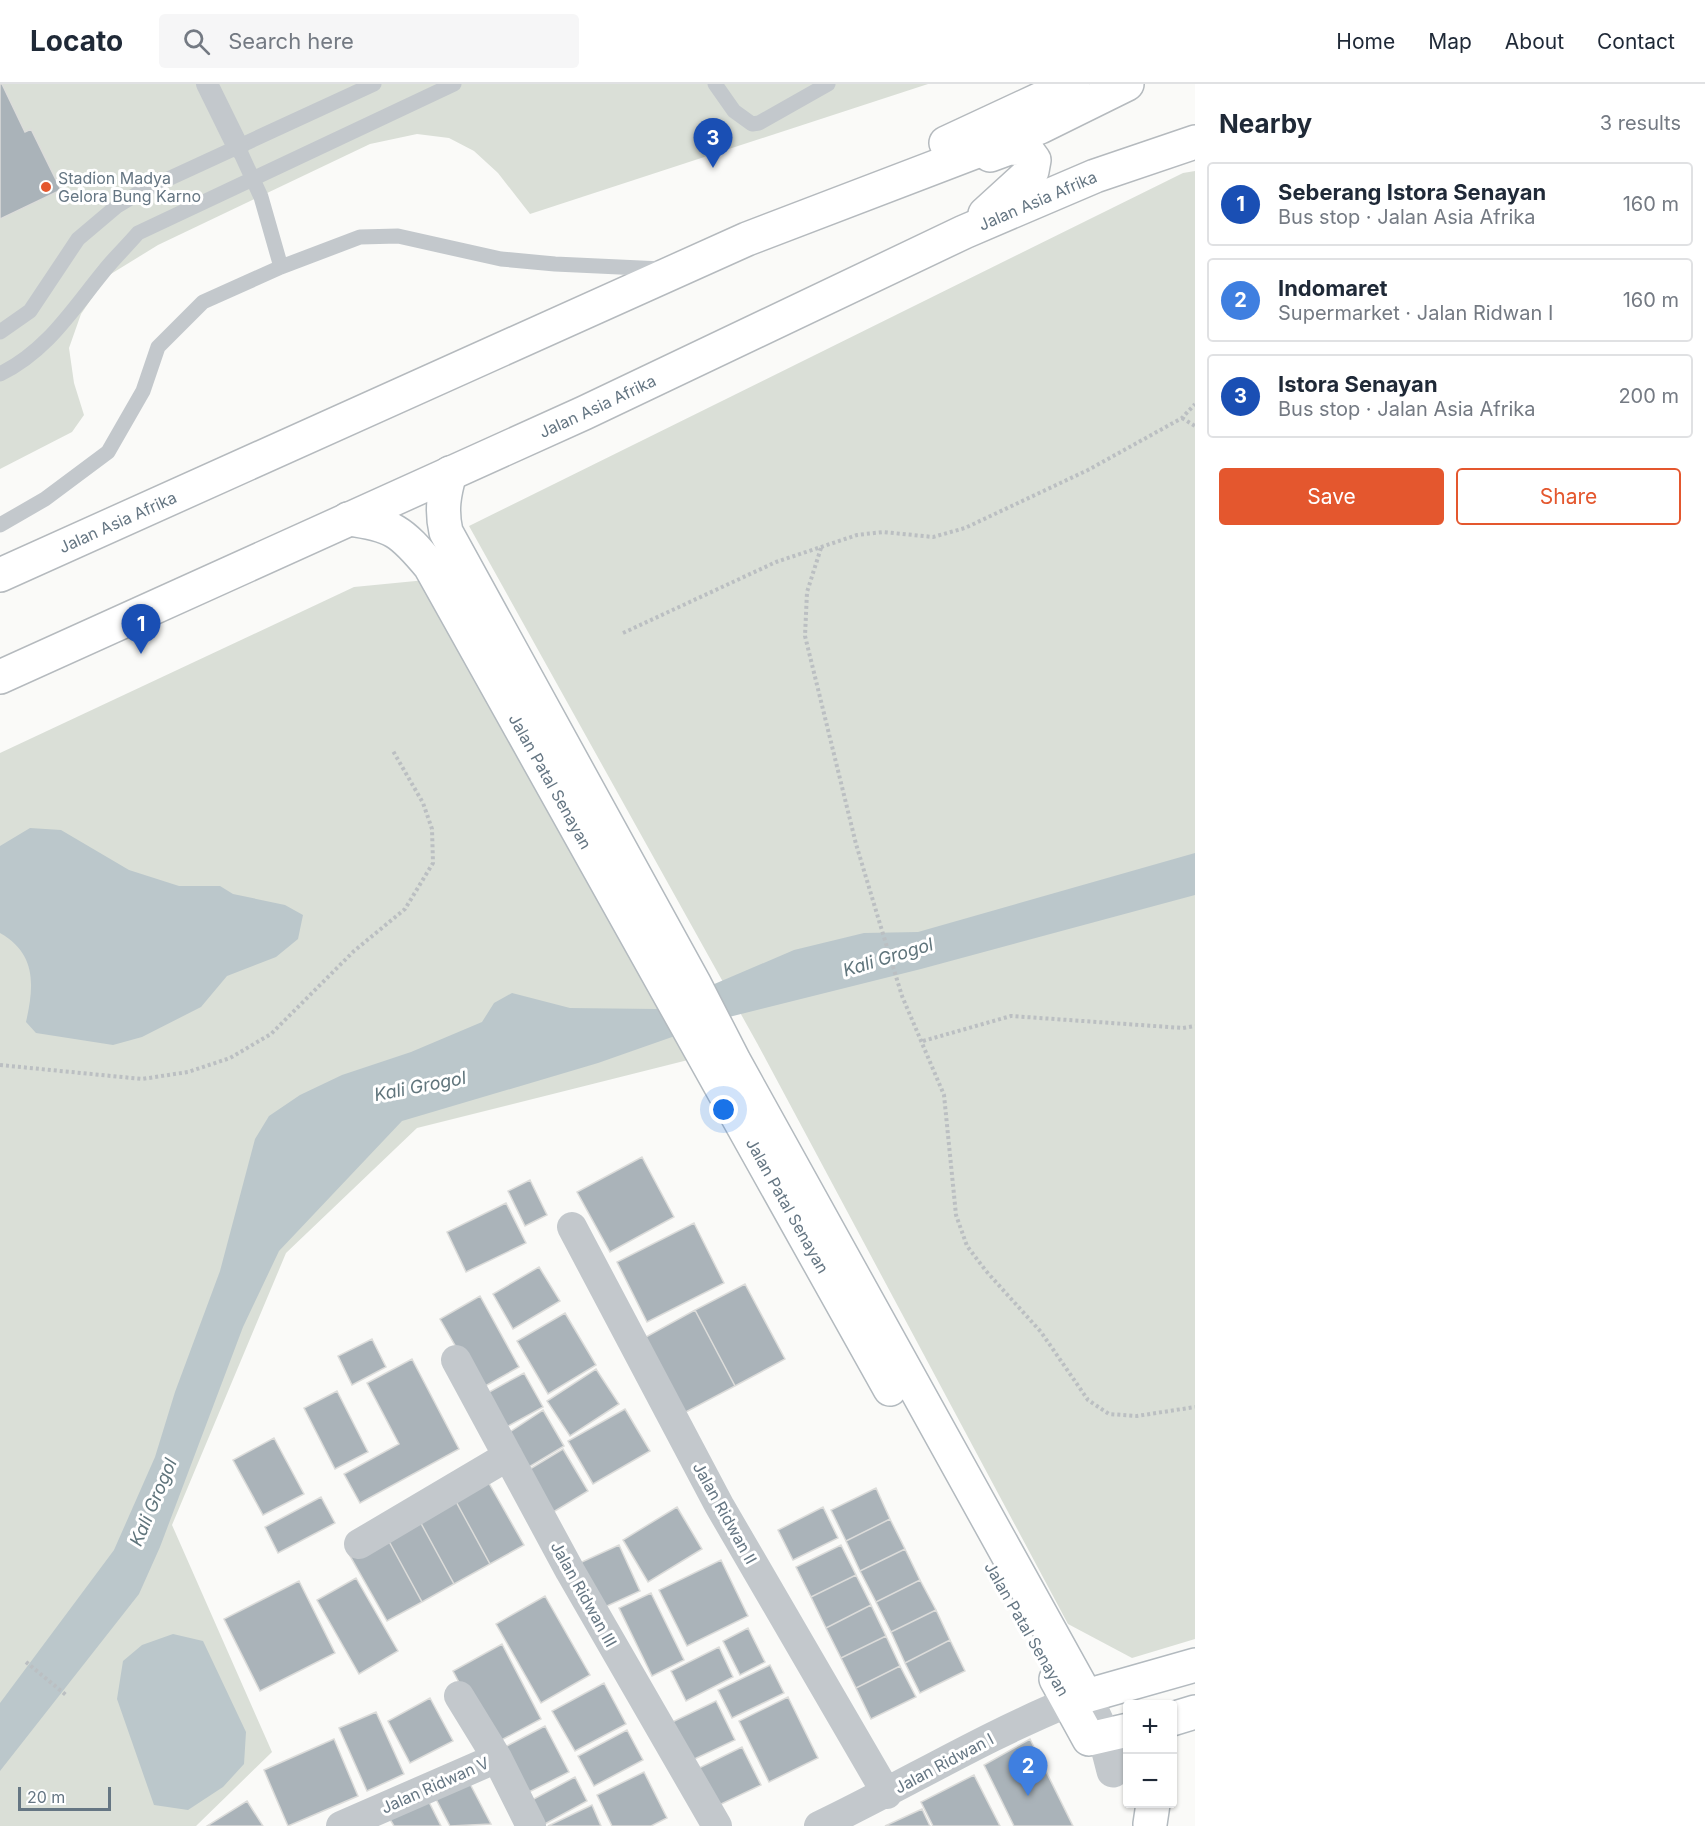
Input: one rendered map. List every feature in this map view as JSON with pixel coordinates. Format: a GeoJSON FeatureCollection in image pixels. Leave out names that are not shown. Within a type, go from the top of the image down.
{"type":"FeatureCollection","features":[{"type":"Feature","properties":{"kind":"main road"},"geometry":{"type":"LineString","coordinates":[[865,192],[960,134],[1073,84]]}},
{"type":"Feature","properties":{"kind":"main road","name":"Jalan Asia Afrika"},"geometry":{"type":"LineString","coordinates":[[0,575],[678,270],[865,192],[1040,127],[1127,84]]}},
{"type":"Feature","properties":{"kind":"main road"},"geometry":{"type":"LineString","coordinates":[[1095,176],[1155,138],[1195,120]]}},
{"type":"Feature","properties":{"kind":"main road","name":"Jalan Asia Afrika"},"geometry":{"type":"LineString","coordinates":[[0,677],[584,413],[964,232],[1095,176],[1195,142]]}},
{"type":"Feature","properties":{"kind":"main road"},"geometry":{"type":"LineString","coordinates":[[865,192],[975,161],[1009,148],[1026,149],[1034,160],[1032,171],[964,232]]}},
{"type":"Feature","properties":{"kind":"main road","name":"Jalan Patal Senayan"},"geometry":{"type":"LineString","coordinates":[[450,472],[443,497],[442,514],[446,532],[724,1066],[1077,1699]]}},
{"type":"Feature","properties":{"kind":"main road","name":"Jalan Patal Senayan"},"geometry":{"type":"LineString","coordinates":[[348,519],[381,524],[414,547],[430,566],[684,990]]}},
{"type":"Feature","properties":{"kind":"main road"},"geometry":{"type":"LineString","coordinates":[[1077,1699],[1195,1665]]}},
{"type":"Feature","properties":{"kind":"street"},"geometry":{"type":"LineString","coordinates":[[207,84],[238,147]]}},
{"type":"Feature","properties":{"kind":"street","name":"Jalan Ridwan II"},"geometry":{"type":"LineString","coordinates":[[572,1227],[719,1505],[887,1794]]}},
{"type":"Feature","properties":{"kind":"street","name":"Jalan Ridwan III"},"geometry":{"type":"LineString","coordinates":[[456,1360],[570,1571],[717,1826]]}},
{"type":"Feature","properties":{"kind":"street"},"geometry":{"type":"LineString","coordinates":[[359,1544],[508,1456]]}},
{"type":"Feature","properties":{"kind":"street"},"geometry":{"type":"LineString","coordinates":[[459,1696],[497,1758],[531,1826]]}},
{"type":"Feature","properties":{"kind":"street","name":"Jalan Patal Senayan"},"geometry":{"type":"LineString","coordinates":[[1077,1699],[1107,1735],[1120,1781]]}},
{"type":"Feature","properties":{"kind":"street","name":"Jalan Ridwan I"},"geometry":{"type":"LineString","coordinates":[[819,1826],[887,1794],[1033,1717],[1077,1699]]}},
{"type":"Feature","properties":{"kind":"street","name":"Jalan Ridwan V"},"geometry":{"type":"LineString","coordinates":[[341,1826],[497,1758]]}},
{"type":"Feature","properties":{"kind":"lane"},"geometry":{"type":"LineString","coordinates":[[0,332],[30,311],[78,238],[117,206],[142,191],[374,84]]}},
{"type":"Feature","properties":{"kind":"lane"},"geometry":{"type":"LineString","coordinates":[[0,374],[22,363],[61,327],[104,270],[138,233],[252,177],[454,84]]}},
{"type":"Feature","properties":{"kind":"lane"},"geometry":{"type":"LineString","coordinates":[[715,84],[734,111],[752,124],[759,123],[828,84]]}},
{"type":"Feature","properties":{"kind":"lane"},"geometry":{"type":"LineString","coordinates":[[238,147],[261,197],[281,267]]}},
{"type":"Feature","properties":{"kind":"lane"},"geometry":{"type":"LineString","coordinates":[[0,525],[45,499],[108,452],[143,391],[158,347],[203,302],[281,267],[360,237],[398,236],[501,259],[678,270]]}},
{"type":"Feature","properties":{"kind":"path"},"geometry":{"type":"LineString","coordinates":[[623,633],[776,562],[857,535],[884,532],[933,537],[965,528],[1088,470],[1182,418],[1195,404]]}},
{"type":"Feature","properties":{"kind":"path"},"geometry":{"type":"LineString","coordinates":[[1182,418],[1195,426]]}},
{"type":"Feature","properties":{"kind":"path"},"geometry":{"type":"LineString","coordinates":[[821,548],[807,592],[805,636],[856,844],[880,924],[902,996],[944,1095],[956,1215],[967,1246],[986,1271],[1041,1332],[1088,1400],[1109,1414],[1137,1416],[1195,1407]]}},
{"type":"Feature","properties":{"kind":"path"},"geometry":{"type":"LineString","coordinates":[[0,1065],[142,1079],[188,1072],[230,1058],[270,1034],[354,951],[405,909],[432,862],[432,829],[423,803],[393,752]]}},
{"type":"Feature","properties":{"kind":"path"},"geometry":{"type":"LineString","coordinates":[[923,1041],[1011,1016],[1042,1017],[1090,1024],[1184,1028],[1195,1026]]}},
{"type":"Feature","properties":{"kind":"path"},"geometry":{"type":"LineString","coordinates":[[26,1662],[66,1695]]}},
{"type":"Feature","properties":{"kind":"shaded area"},"geometry":{"type":"Polygon","coordinates":[[[0,84],[928,84],[530,214],[498,173],[474,151],[449,138],[417,134],[370,144],[158,245],[106,277],[81,314],[69,348],[74,383],[84,415],[72,432],[0,469],[0,84]]]}},
{"type":"Feature","properties":{"kind":"shaded area"},"geometry":{"type":"Polygon","coordinates":[[[1195,171],[1195,1639],[1132,1658],[1068,1624],[757,1043],[469,526],[1183,173],[1195,171]]]}},
{"type":"Feature","properties":{"kind":"shaded area"},"geometry":{"type":"Polygon","coordinates":[[[426,580],[692,1059],[417,1128],[286,1253],[172,1525],[272,1752],[196,1826],[0,1826],[0,753],[354,587],[426,580]]]}},
{"type":"Feature","properties":{"kind":"water"},"geometry":{"type":"Polygon","coordinates":[[[30,828],[61,830],[129,870],[179,886],[220,886],[233,894],[285,905],[303,915],[298,939],[276,957],[227,976],[201,1007],[142,1037],[113,1045],[36,1033],[26,1022],[31,996],[27,961],[12,941],[0,933],[0,846],[30,828]]]}},
{"type":"Feature","properties":{"kind":"water","name":"Kali Grogol"},"geometry":{"type":"Polygon","coordinates":[[[1195,853],[1195,895],[921,969],[729,1017],[598,1063],[402,1121],[279,1251],[243,1327],[160,1547],[139,1594],[0,1771],[0,1703],[114,1550],[155,1457],[175,1392],[220,1271],[255,1139],[269,1116],[300,1095],[342,1075],[411,1052],[482,1022],[494,1003],[512,993],[570,1008],[656,1009],[794,950],[864,933],[918,932],[1195,853]]]}},
{"type":"Feature","properties":{"kind":"water"},"geometry":{"type":"Polygon","coordinates":[[[173,1634],[203,1641],[246,1732],[244,1764],[223,1787],[188,1810],[154,1805],[117,1699],[123,1661],[142,1645],[173,1634]]]}},
{"type":"Feature","properties":{"kind":"building"},"geometry":{"type":"Polygon","coordinates":[[[0,84],[25,132],[31,129],[61,190],[0,219],[0,84]]]}},
{"type":"Feature","properties":{"kind":"building"},"geometry":{"type":"Polygon","coordinates":[[[642,1157],[674,1217],[610,1252],[577,1192],[642,1157]]]}},
{"type":"Feature","properties":{"kind":"building"},"geometry":{"type":"Polygon","coordinates":[[[530,1180],[547,1215],[525,1226],[508,1191],[530,1180]]]}},
{"type":"Feature","properties":{"kind":"building"},"geometry":{"type":"Polygon","coordinates":[[[506,1203],[526,1243],[466,1272],[447,1232],[506,1203]]]}},
{"type":"Feature","properties":{"kind":"building"},"geometry":{"type":"Polygon","coordinates":[[[694,1223],[724,1283],[647,1322],[617,1262],[694,1223]]]}},
{"type":"Feature","properties":{"kind":"building"},"geometry":{"type":"Polygon","coordinates":[[[539,1267],[560,1301],[513,1329],[493,1294],[539,1267]]]}},
{"type":"Feature","properties":{"kind":"building"},"geometry":{"type":"Polygon","coordinates":[[[745,1284],[785,1359],[735,1386],[695,1310],[745,1284]]]}},
{"type":"Feature","properties":{"kind":"building"},"geometry":{"type":"Polygon","coordinates":[[[480,1296],[519,1367],[480,1389],[440,1319],[480,1296]]]}},
{"type":"Feature","properties":{"kind":"building"},"geometry":{"type":"Polygon","coordinates":[[[695,1310],[735,1386],[684,1413],[644,1338],[695,1310]]]}},
{"type":"Feature","properties":{"kind":"building"},"geometry":{"type":"Polygon","coordinates":[[[565,1313],[596,1365],[548,1394],[517,1341],[565,1313]]]}},
{"type":"Feature","properties":{"kind":"building"},"geometry":{"type":"Polygon","coordinates":[[[372,1339],[386,1367],[352,1385],[338,1356],[372,1339]]]}},
{"type":"Feature","properties":{"kind":"building"},"geometry":{"type":"Polygon","coordinates":[[[412,1359],[459,1449],[360,1503],[344,1474],[399,1444],[367,1383],[412,1359]]]}},
{"type":"Feature","properties":{"kind":"building"},"geometry":{"type":"Polygon","coordinates":[[[596,1369],[619,1404],[570,1436],[547,1401],[596,1369]]]}},
{"type":"Feature","properties":{"kind":"building"},"geometry":{"type":"Polygon","coordinates":[[[524,1373],[543,1407],[499,1431],[480,1397],[524,1373]]]}},
{"type":"Feature","properties":{"kind":"building"},"geometry":{"type":"Polygon","coordinates":[[[337,1391],[368,1452],[335,1469],[304,1408],[337,1391]]]}},
{"type":"Feature","properties":{"kind":"building"},"geometry":{"type":"Polygon","coordinates":[[[625,1409],[650,1451],[593,1484],[568,1441],[625,1409]]]}},
{"type":"Feature","properties":{"kind":"building"},"geometry":{"type":"Polygon","coordinates":[[[543,1410],[564,1446],[519,1473],[502,1437],[543,1410]]]}},
{"type":"Feature","properties":{"kind":"building"},"geometry":{"type":"Polygon","coordinates":[[[274,1438],[304,1494],[263,1515],[233,1460],[274,1438]]]}},
{"type":"Feature","properties":{"kind":"building"},"geometry":{"type":"Polygon","coordinates":[[[563,1449],[588,1491],[545,1517],[520,1475],[563,1449]]]}},
{"type":"Feature","properties":{"kind":"building"},"geometry":{"type":"Polygon","coordinates":[[[486,1478],[524,1545],[490,1564],[453,1496],[486,1478]]]}},
{"type":"Feature","properties":{"kind":"building"},"geometry":{"type":"Polygon","coordinates":[[[876,1488],[890,1519],[846,1541],[831,1510],[876,1488]]]}},
{"type":"Feature","properties":{"kind":"building"},"geometry":{"type":"Polygon","coordinates":[[[453,1496],[490,1564],[454,1584],[417,1516],[453,1496]]]}},
{"type":"Feature","properties":{"kind":"building"},"geometry":{"type":"Polygon","coordinates":[[[321,1497],[335,1523],[278,1553],[265,1527],[321,1497]]]}},
{"type":"Feature","properties":{"kind":"building"},"geometry":{"type":"Polygon","coordinates":[[[677,1507],[702,1549],[648,1582],[623,1540],[677,1507]]]}},
{"type":"Feature","properties":{"kind":"building"},"geometry":{"type":"Polygon","coordinates":[[[823,1507],[838,1538],[793,1560],[778,1530],[823,1507]]]}},
{"type":"Feature","properties":{"kind":"building"},"geometry":{"type":"Polygon","coordinates":[[[417,1516],[454,1584],[422,1602],[385,1534],[417,1516]]]}},
{"type":"Feature","properties":{"kind":"building"},"geometry":{"type":"Polygon","coordinates":[[[890,1519],[905,1549],[860,1571],[846,1541],[890,1519]]]}},
{"type":"Feature","properties":{"kind":"building"},"geometry":{"type":"Polygon","coordinates":[[[385,1534],[422,1602],[387,1621],[349,1554],[385,1534]]]}},
{"type":"Feature","properties":{"kind":"building"},"geometry":{"type":"Polygon","coordinates":[[[619,1545],[640,1591],[596,1611],[573,1566],[619,1545]]]}},
{"type":"Feature","properties":{"kind":"building"},"geometry":{"type":"Polygon","coordinates":[[[841,1545],[856,1575],[811,1597],[796,1567],[841,1545]]]}},
{"type":"Feature","properties":{"kind":"building"},"geometry":{"type":"Polygon","coordinates":[[[905,1549],[920,1580],[876,1602],[860,1571],[905,1549]]]}},
{"type":"Feature","properties":{"kind":"building"},"geometry":{"type":"Polygon","coordinates":[[[721,1560],[748,1616],[687,1646],[659,1590],[721,1560]]]}},
{"type":"Feature","properties":{"kind":"building"},"geometry":{"type":"Polygon","coordinates":[[[856,1575],[871,1605],[826,1628],[811,1597],[856,1575]]]}},
{"type":"Feature","properties":{"kind":"building"},"geometry":{"type":"Polygon","coordinates":[[[356,1578],[398,1651],[359,1674],[317,1600],[356,1578]]]}},
{"type":"Feature","properties":{"kind":"building"},"geometry":{"type":"Polygon","coordinates":[[[920,1580],[936,1610],[891,1632],[876,1602],[920,1580]]]}},
{"type":"Feature","properties":{"kind":"building"},"geometry":{"type":"Polygon","coordinates":[[[299,1581],[335,1653],[260,1691],[224,1619],[299,1581]]]}},
{"type":"Feature","properties":{"kind":"building"},"geometry":{"type":"Polygon","coordinates":[[[651,1593],[684,1660],[652,1676],[619,1608],[651,1593]]]}},
{"type":"Feature","properties":{"kind":"building"},"geometry":{"type":"Polygon","coordinates":[[[545,1596],[590,1675],[541,1703],[496,1624],[545,1596]]]}},
{"type":"Feature","properties":{"kind":"building"},"geometry":{"type":"Polygon","coordinates":[[[871,1605],[886,1636],[841,1658],[826,1628],[871,1605]]]}},
{"type":"Feature","properties":{"kind":"building"},"geometry":{"type":"Polygon","coordinates":[[[936,1610],[950,1640],[905,1663],[891,1632],[936,1610]]]}},
{"type":"Feature","properties":{"kind":"building"},"geometry":{"type":"Polygon","coordinates":[[[748,1628],[765,1662],[740,1675],[723,1641],[748,1628]]]}},
{"type":"Feature","properties":{"kind":"building"},"geometry":{"type":"Polygon","coordinates":[[[886,1636],[900,1666],[856,1688],[841,1658],[886,1636]]]}},
{"type":"Feature","properties":{"kind":"building"},"geometry":{"type":"Polygon","coordinates":[[[950,1640],[965,1671],[920,1693],[905,1663],[950,1640]]]}},
{"type":"Feature","properties":{"kind":"building"},"geometry":{"type":"Polygon","coordinates":[[[502,1644],[541,1719],[492,1745],[453,1671],[502,1644]]]}},
{"type":"Feature","properties":{"kind":"building"},"geometry":{"type":"Polygon","coordinates":[[[719,1647],[733,1677],[686,1701],[671,1671],[719,1647]]]}},
{"type":"Feature","properties":{"kind":"building"},"geometry":{"type":"Polygon","coordinates":[[[770,1665],[784,1693],[732,1718],[718,1690],[770,1665]]]}},
{"type":"Feature","properties":{"kind":"building"},"geometry":{"type":"Polygon","coordinates":[[[900,1666],[916,1697],[871,1719],[856,1688],[900,1666]]]}},
{"type":"Feature","properties":{"kind":"building"},"geometry":{"type":"Polygon","coordinates":[[[604,1683],[626,1724],[575,1751],[552,1711],[604,1683]]]}},
{"type":"Feature","properties":{"kind":"building"},"geometry":{"type":"Polygon","coordinates":[[[788,1697],[818,1758],[769,1782],[739,1721],[788,1697]]]}},
{"type":"Feature","properties":{"kind":"building"},"geometry":{"type":"Polygon","coordinates":[[[430,1698],[453,1741],[410,1763],[388,1721],[430,1698]]]}},
{"type":"Feature","properties":{"kind":"building"},"geometry":{"type":"Polygon","coordinates":[[[716,1701],[735,1740],[686,1763],[668,1724],[716,1701]]]}},
{"type":"Feature","properties":{"kind":"building"},"geometry":{"type":"Polygon","coordinates":[[[376,1712],[404,1774],[367,1791],[339,1728],[376,1712]]]}},
{"type":"Feature","properties":{"kind":"building"},"geometry":{"type":"Polygon","coordinates":[[[545,1726],[569,1772],[527,1793],[503,1748],[545,1726]]]}},
{"type":"Feature","properties":{"kind":"building"},"geometry":{"type":"Polygon","coordinates":[[[627,1730],[643,1760],[594,1786],[578,1756],[627,1730]]]}},
{"type":"Feature","properties":{"kind":"building"},"geometry":{"type":"Polygon","coordinates":[[[334,1739],[358,1796],[288,1826],[264,1770],[334,1739]]]}},
{"type":"Feature","properties":{"kind":"building"},"geometry":{"type":"Polygon","coordinates":[[[1030,1739],[1073,1826],[1014,1826],[984,1765],[1030,1739]]]}},
{"type":"Feature","properties":{"kind":"building"},"geometry":{"type":"Polygon","coordinates":[[[742,1747],[761,1785],[715,1807],[697,1769],[742,1747]]]}},
{"type":"Feature","properties":{"kind":"building"},"geometry":{"type":"Polygon","coordinates":[[[644,1772],[667,1818],[651,1826],[612,1826],[597,1795],[644,1772]]]}},
{"type":"Feature","properties":{"kind":"building"},"geometry":{"type":"Polygon","coordinates":[[[974,1775],[1000,1826],[933,1826],[921,1802],[974,1775]]]}},
{"type":"Feature","properties":{"kind":"building"},"geometry":{"type":"Polygon","coordinates":[[[575,1777],[587,1801],[543,1825],[530,1801],[575,1777]]]}},
{"type":"Feature","properties":{"kind":"building"},"geometry":{"type":"Polygon","coordinates":[[[469,1782],[491,1824],[450,1826],[436,1799],[469,1782]]]}},
{"type":"Feature","properties":{"kind":"building"},"geometry":{"type":"Polygon","coordinates":[[[426,1796],[441,1826],[394,1826],[388,1816],[426,1796]]]}},
{"type":"Feature","properties":{"kind":"building"},"geometry":{"type":"Polygon","coordinates":[[[247,1801],[263,1826],[207,1826],[247,1801]]]}},
{"type":"Feature","properties":{"kind":"building"},"geometry":{"type":"Polygon","coordinates":[[[592,1805],[601,1826],[548,1826],[592,1805]]]}},
{"type":"Feature","properties":{"kind":"building"},"geometry":{"type":"Polygon","coordinates":[[[922,1809],[930,1826],[885,1826],[922,1809]]]}},
{"type":"Feature","properties":{"kind":"place","name":"Istora Senayan"},"geometry":{"type":"Point","coordinates":[713,168]}},
{"type":"Feature","properties":{"kind":"place","name":"Stadion Madya Gelora Bung Karno"},"geometry":{"type":"Point","coordinates":[46,187]}},
{"type":"Feature","properties":{"kind":"place","name":"Seberang Istora Senayan"},"geometry":{"type":"Point","coordinates":[141,654]}},
{"type":"Feature","properties":{"kind":"place","name":"Indomaret"},"geometry":{"type":"Point","coordinates":[1028,1796]}}]}
